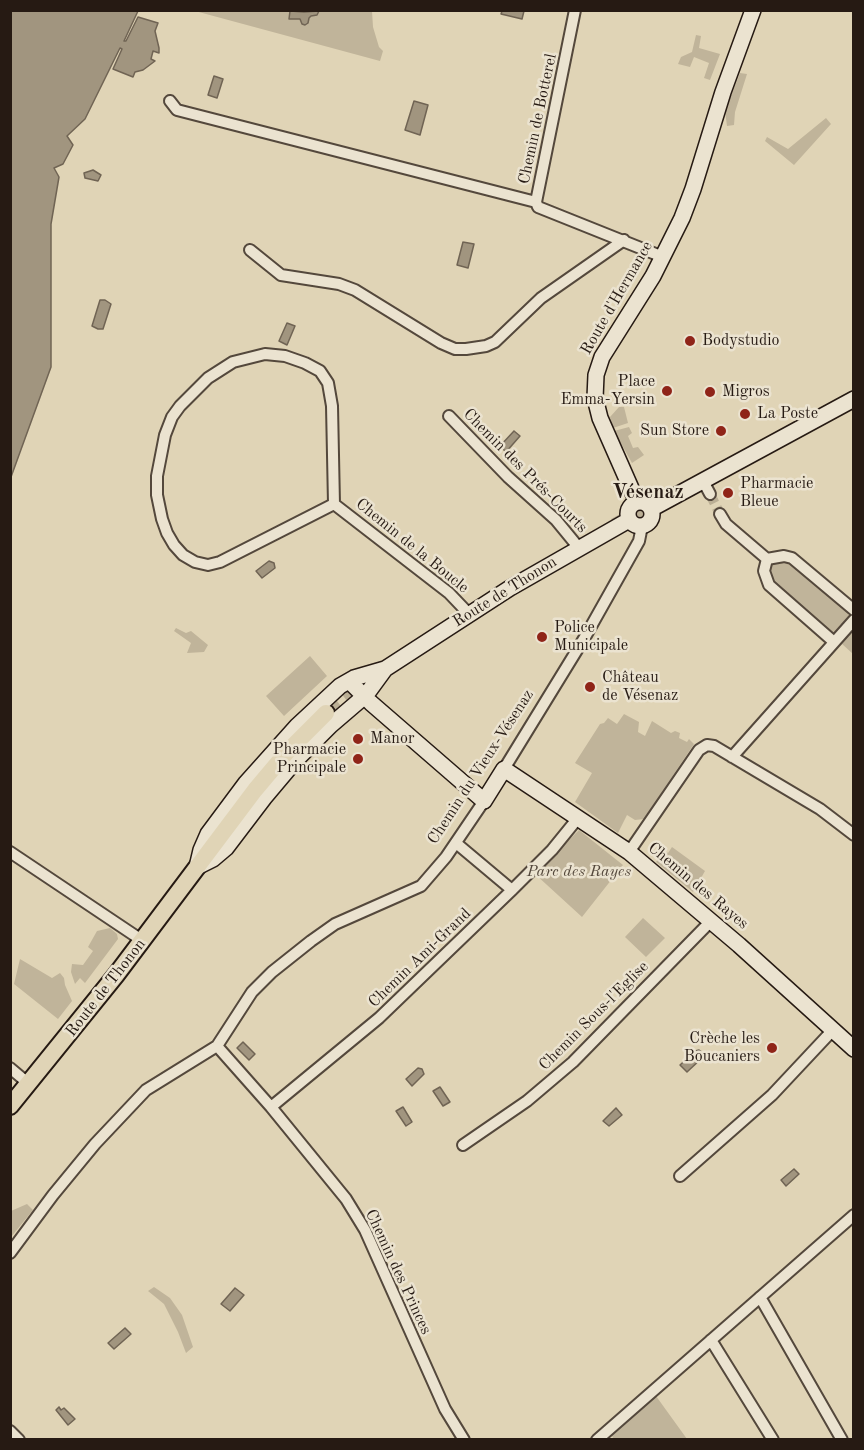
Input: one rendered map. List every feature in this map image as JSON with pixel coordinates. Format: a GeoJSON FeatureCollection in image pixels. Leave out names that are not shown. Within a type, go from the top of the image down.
{"type":"FeatureCollection","features":[{"type":"Feature","properties":{"kind":"main road","name":"Route d'Hermance"},"geometry":{"type":"LineString","coordinates":[[644,506],[600,418],[595,398],[595,382],[602,357],[653,276],[693,189],[719,103],[753,10]]}},
{"type":"Feature","properties":{"kind":"main road"},"geometry":{"type":"LineString","coordinates":[[644,506],[651,520],[636,523],[628,510],[706,488],[854,399]]}},
{"type":"Feature","properties":{"kind":"main road","name":"Route de Thonon"},"geometry":{"type":"LineString","coordinates":[[10,1106],[143,941],[197,867],[208,834],[251,777],[297,726],[349,681],[385,669],[469,614],[579,548],[636,523]]}},
{"type":"Feature","properties":{"kind":"main road","name":"Route de Thonon"},"geometry":{"type":"LineString","coordinates":[[197,867],[220,854],[296,760],[331,725],[364,697],[385,669]]}},
{"type":"Feature","properties":{"kind":"main road"},"geometry":{"type":"LineString","coordinates":[[349,681],[364,697],[484,801]]}},
{"type":"Feature","properties":{"kind":"main road"},"geometry":{"type":"LineString","coordinates":[[197,867],[270,771],[326,713]]}},
{"type":"Feature","properties":{"kind":"main road","name":"Chemin du Vieux-Vésenaz"},"geometry":{"type":"LineString","coordinates":[[484,801],[504,769]]}},
{"type":"Feature","properties":{"kind":"main road","name":"Chemin des Rayes"},"geometry":{"type":"LineString","coordinates":[[504,769],[629,852],[711,921],[854,1049]]}},
{"type":"Feature","properties":{"kind":"street","name":"Chemin de Botterel"},"geometry":{"type":"LineString","coordinates":[[575,10],[536,202],[538,207],[544,210],[663,257]]}},
{"type":"Feature","properties":{"kind":"street"},"geometry":{"type":"LineString","coordinates":[[170,101],[177,110],[536,202]]}},
{"type":"Feature","properties":{"kind":"street"},"geometry":{"type":"LineString","coordinates":[[250,250],[280,275],[355,290],[441,343],[455,349],[466,349],[495,342],[541,298],[624,240]]}},
{"type":"Feature","properties":{"kind":"street","name":"Chemin de la Boucle"},"geometry":{"type":"LineString","coordinates":[[275,354],[294,358],[314,367],[326,379],[331,393],[334,504],[220,562],[208,565],[189,559],[178,550],[167,533],[158,495],[159,457],[172,417],[197,386],[220,369],[244,358],[275,354]]}},
{"type":"Feature","properties":{"kind":"street","name":"Chemin des Prés-Courts"},"geometry":{"type":"LineString","coordinates":[[449,416],[508,477],[561,524],[579,548]]}},
{"type":"Feature","properties":{"kind":"street","name":"Chemin de la Boucle"},"geometry":{"type":"LineString","coordinates":[[334,504],[449,593],[469,614]]}},
{"type":"Feature","properties":{"kind":"street"},"geometry":{"type":"LineString","coordinates":[[720,514],[726,524],[767,559]]}},
{"type":"Feature","properties":{"kind":"street","name":"Chemin du Vieux-Vésenaz"},"geometry":{"type":"LineString","coordinates":[[504,769],[585,637],[639,541],[636,523]]}},
{"type":"Feature","properties":{"kind":"street"},"geometry":{"type":"LineString","coordinates":[[767,559],[784,556],[792,558],[854,610]]}},
{"type":"Feature","properties":{"kind":"street"},"geometry":{"type":"LineString","coordinates":[[767,559],[764,571],[769,585],[834,642]]}},
{"type":"Feature","properties":{"kind":"street"},"geometry":{"type":"LineString","coordinates":[[732,757],[854,620]]}},
{"type":"Feature","properties":{"kind":"street"},"geometry":{"type":"LineString","coordinates":[[629,852],[699,750],[707,746],[714,746],[820,809],[854,835]]}},
{"type":"Feature","properties":{"kind":"street","name":"Chemin du Vieux-Vésenaz"},"geometry":{"type":"LineString","coordinates":[[217,1046],[252,992],[272,972],[335,924],[421,886],[456,843],[484,801]]}},
{"type":"Feature","properties":{"kind":"street","name":"Chemin Ami-Grand"},"geometry":{"type":"LineString","coordinates":[[271,1107],[379,1018],[552,850],[578,818]]}},
{"type":"Feature","properties":{"kind":"street"},"geometry":{"type":"LineString","coordinates":[[456,843],[512,890]]}},
{"type":"Feature","properties":{"kind":"street"},"geometry":{"type":"LineString","coordinates":[[10,852],[143,941]]}},
{"type":"Feature","properties":{"kind":"street","name":"Chemin Sous-l'Eglise"},"geometry":{"type":"LineString","coordinates":[[463,1145],[527,1101],[573,1062],[711,921]]}},
{"type":"Feature","properties":{"kind":"street"},"geometry":{"type":"LineString","coordinates":[[681,1176],[772,1095],[832,1031]]}},
{"type":"Feature","properties":{"kind":"street"},"geometry":{"type":"LineString","coordinates":[[10,1253],[53,1195],[123,1113],[146,1090],[217,1046]]}},
{"type":"Feature","properties":{"kind":"street","name":"Chemin des Princes"},"geometry":{"type":"LineString","coordinates":[[217,1046],[346,1198],[365,1230],[445,1409],[464,1440]]}},
{"type":"Feature","properties":{"kind":"street"},"geometry":{"type":"LineString","coordinates":[[10,1068],[29,1084]]}},
{"type":"Feature","properties":{"kind":"street"},"geometry":{"type":"LineString","coordinates":[[597,1440],[854,1215]]}},
{"type":"Feature","properties":{"kind":"street"},"geometry":{"type":"LineString","coordinates":[[760,1297],[842,1440]]}},
{"type":"Feature","properties":{"kind":"street"},"geometry":{"type":"LineString","coordinates":[[711,1340],[772,1440]]}},
{"type":"Feature","properties":{"kind":"street"},"geometry":{"type":"LineString","coordinates":[[10,1431],[19,1440]]}},
{"type":"Feature","properties":{"kind":"green space"},"geometry":{"type":"Polygon","coordinates":[[[195,11],[372,11],[373,27],[379,47],[383,51],[380,61],[195,11]]]}},
{"type":"Feature","properties":{"kind":"green space"},"geometry":{"type":"Polygon","coordinates":[[[696,35],[701,36],[699,48],[720,54],[710,80],[704,78],[709,63],[694,57],[690,67],[678,64],[681,57],[692,52],[696,35]]]}},
{"type":"Feature","properties":{"kind":"green space"},"geometry":{"type":"Polygon","coordinates":[[[740,73],[747,74],[735,112],[734,125],[727,126],[725,111],[740,73]]]}},
{"type":"Feature","properties":{"kind":"green space"},"geometry":{"type":"Polygon","coordinates":[[[826,118],[831,124],[794,165],[765,141],[767,137],[788,149],[826,118]]]}},
{"type":"Feature","properties":{"kind":"green space"},"geometry":{"type":"Polygon","coordinates":[[[619,407],[624,407],[628,423],[613,428],[610,417],[619,407]]]}},
{"type":"Feature","properties":{"kind":"green space"},"geometry":{"type":"Polygon","coordinates":[[[629,427],[632,433],[628,436],[633,448],[638,447],[644,455],[632,463],[614,431],[629,427]]]}},
{"type":"Feature","properties":{"kind":"green space"},"geometry":{"type":"Polygon","coordinates":[[[783,559],[791,562],[848,612],[849,616],[831,636],[771,583],[769,563],[783,559]]]}},
{"type":"Feature","properties":{"kind":"green space"},"geometry":{"type":"Polygon","coordinates":[[[176,628],[186,633],[191,631],[208,645],[204,652],[187,653],[191,643],[174,631],[176,628]]]}},
{"type":"Feature","properties":{"kind":"green space"},"geometry":{"type":"Polygon","coordinates":[[[853,628],[853,654],[841,643],[853,628]]]}},
{"type":"Feature","properties":{"kind":"green space"},"geometry":{"type":"Polygon","coordinates":[[[310,656],[327,676],[284,716],[266,696],[310,656]]]}},
{"type":"Feature","properties":{"kind":"green space"},"geometry":{"type":"Polygon","coordinates":[[[624,714],[639,722],[638,732],[645,736],[652,721],[671,733],[675,731],[680,733],[679,738],[687,742],[689,739],[694,744],[644,819],[635,820],[627,815],[618,833],[575,802],[592,773],[575,763],[600,724],[608,718],[617,724],[624,714]]]}},
{"type":"Feature","properties":{"kind":"green space","name":"Parc des Rayes"},"geometry":{"type":"Polygon","coordinates":[[[579,830],[623,865],[582,917],[535,874],[579,830]]]}},
{"type":"Feature","properties":{"kind":"green space"},"geometry":{"type":"Polygon","coordinates":[[[672,847],[705,871],[693,892],[656,862],[664,851],[668,853],[672,847]]]}},
{"type":"Feature","properties":{"kind":"green space"},"geometry":{"type":"Polygon","coordinates":[[[643,918],[665,938],[646,957],[625,937],[643,918]]]}},
{"type":"Feature","properties":{"kind":"green space"},"geometry":{"type":"Polygon","coordinates":[[[110,928],[117,934],[118,939],[85,983],[80,978],[75,984],[71,972],[72,964],[83,965],[93,951],[88,947],[97,931],[110,928]]]}},
{"type":"Feature","properties":{"kind":"green space"},"geometry":{"type":"Polygon","coordinates":[[[20,959],[52,978],[60,973],[64,978],[72,1001],[58,1019],[14,984],[20,959]]]}},
{"type":"Feature","properties":{"kind":"green space"},"geometry":{"type":"Polygon","coordinates":[[[27,1204],[33,1210],[11,1237],[11,1211],[27,1204]]]}},
{"type":"Feature","properties":{"kind":"green space"},"geometry":{"type":"Polygon","coordinates":[[[154,1287],[170,1298],[182,1315],[193,1347],[186,1353],[164,1304],[148,1291],[154,1287]]]}},
{"type":"Feature","properties":{"kind":"green space"},"geometry":{"type":"Polygon","coordinates":[[[656,1396],[687,1439],[614,1439],[611,1435],[656,1396]]]}},
{"type":"Feature","properties":{"kind":"shaded area"},"geometry":{"type":"Polygon","coordinates":[[[11,10],[138,11],[124,41],[138,17],[158,23],[155,31],[159,53],[153,51],[151,59],[155,61],[143,70],[135,72],[133,77],[113,69],[122,49],[120,48],[85,119],[67,136],[73,145],[63,164],[54,168],[59,177],[51,224],[51,367],[11,477],[11,10]]]}},
{"type":"Feature","properties":{"kind":"shaded area"},"geometry":{"type":"Polygon","coordinates":[[[290,11],[319,11],[317,15],[309,18],[305,25],[300,19],[289,19],[290,11]]]}},
{"type":"Feature","properties":{"kind":"shaded area"},"geometry":{"type":"Polygon","coordinates":[[[502,11],[524,11],[522,19],[501,14],[502,11]]]}},
{"type":"Feature","properties":{"kind":"shaded area"},"geometry":{"type":"Polygon","coordinates":[[[214,76],[223,79],[217,98],[208,95],[214,76]]]}},
{"type":"Feature","properties":{"kind":"shaded area"},"geometry":{"type":"Polygon","coordinates":[[[414,101],[428,105],[420,135],[405,130],[414,101]]]}},
{"type":"Feature","properties":{"kind":"shaded area"},"geometry":{"type":"Polygon","coordinates":[[[93,170],[101,175],[98,181],[85,178],[84,173],[93,170]]]}},
{"type":"Feature","properties":{"kind":"shaded area"},"geometry":{"type":"Polygon","coordinates":[[[463,242],[474,244],[468,268],[457,265],[463,242]]]}},
{"type":"Feature","properties":{"kind":"shaded area"},"geometry":{"type":"Polygon","coordinates":[[[100,300],[111,304],[103,329],[92,326],[100,300]]]}},
{"type":"Feature","properties":{"kind":"shaded area"},"geometry":{"type":"Polygon","coordinates":[[[287,323],[295,326],[287,345],[279,341],[287,323]]]}},
{"type":"Feature","properties":{"kind":"shaded area"},"geometry":{"type":"Polygon","coordinates":[[[514,431],[520,436],[506,452],[500,446],[514,431]]]}},
{"type":"Feature","properties":{"kind":"shaded area"},"geometry":{"type":"Polygon","coordinates":[[[269,561],[274,563],[275,568],[262,578],[256,571],[269,561]]]}},
{"type":"Feature","properties":{"kind":"shaded area"},"geometry":{"type":"Polygon","coordinates":[[[243,1042],[255,1054],[249,1060],[237,1048],[243,1042]]]}},
{"type":"Feature","properties":{"kind":"shaded area"},"geometry":{"type":"Polygon","coordinates":[[[699,1050],[703,1053],[702,1058],[687,1072],[680,1065],[699,1050]]]}},
{"type":"Feature","properties":{"kind":"shaded area"},"geometry":{"type":"Polygon","coordinates":[[[418,1068],[422,1069],[424,1074],[412,1086],[406,1079],[418,1068]]]}},
{"type":"Feature","properties":{"kind":"shaded area"},"geometry":{"type":"Polygon","coordinates":[[[440,1087],[450,1102],[443,1106],[433,1091],[440,1087]]]}},
{"type":"Feature","properties":{"kind":"shaded area"},"geometry":{"type":"Polygon","coordinates":[[[403,1107],[412,1122],[406,1126],[396,1111],[403,1107]]]}},
{"type":"Feature","properties":{"kind":"shaded area"},"geometry":{"type":"Polygon","coordinates":[[[616,1108],[622,1115],[609,1126],[603,1121],[616,1108]]]}},
{"type":"Feature","properties":{"kind":"shaded area"},"geometry":{"type":"Polygon","coordinates":[[[794,1169],[799,1174],[786,1186],[781,1180],[794,1169]]]}},
{"type":"Feature","properties":{"kind":"shaded area"},"geometry":{"type":"Polygon","coordinates":[[[235,1288],[244,1295],[230,1311],[221,1304],[235,1288]]]}},
{"type":"Feature","properties":{"kind":"shaded area"},"geometry":{"type":"Polygon","coordinates":[[[125,1328],[131,1334],[114,1349],[108,1343],[125,1328]]]}},
{"type":"Feature","properties":{"kind":"shaded area"},"geometry":{"type":"Polygon","coordinates":[[[59,1407],[61,1410],[64,1408],[75,1419],[68,1425],[56,1410],[59,1407]]]}},
{"type":"Feature","properties":{"kind":"tunnel"},"geometry":{"type":"LineString","coordinates":[[710,494],[720,514]]}},
{"type":"Feature","properties":{"kind":"tunnel"},"geometry":{"type":"LineString","coordinates":[[615,526],[663,499]]}},
{"type":"Feature","properties":{"kind":"tunnel"},"geometry":{"type":"LineString","coordinates":[[326,713],[385,669]]}},
{"type":"Feature","properties":{"kind":"place","name":"Bodystudio"},"geometry":{"type":"Point","coordinates":[690,341]}},
{"type":"Feature","properties":{"kind":"place","name":"Place Emma-Yersin"},"geometry":{"type":"Point","coordinates":[667,391]}},
{"type":"Feature","properties":{"kind":"place","name":"Migros"},"geometry":{"type":"Point","coordinates":[710,392]}},
{"type":"Feature","properties":{"kind":"place","name":"La Poste"},"geometry":{"type":"Point","coordinates":[745,414]}},
{"type":"Feature","properties":{"kind":"place","name":"Sun Store"},"geometry":{"type":"Point","coordinates":[721,431]}},
{"type":"Feature","properties":{"kind":"place","name":"Pharmacie Bleue"},"geometry":{"type":"Point","coordinates":[728,493]}},
{"type":"Feature","properties":{"kind":"place","name":"Police Municipale"},"geometry":{"type":"Point","coordinates":[542,637]}},
{"type":"Feature","properties":{"kind":"place","name":"Château de Vésenaz"},"geometry":{"type":"Point","coordinates":[590,687]}},
{"type":"Feature","properties":{"kind":"place","name":"Manor"},"geometry":{"type":"Point","coordinates":[358,739]}},
{"type":"Feature","properties":{"kind":"place","name":"Pharmacie Principale"},"geometry":{"type":"Point","coordinates":[358,759]}},
{"type":"Feature","properties":{"kind":"place","name":"Crèche les Boucaniers"},"geometry":{"type":"Point","coordinates":[772,1048]}},
{"type":"Feature","properties":{"kind":"district","name":"Vésenaz"},"geometry":{"type":"Point","coordinates":[648,493]}}]}
